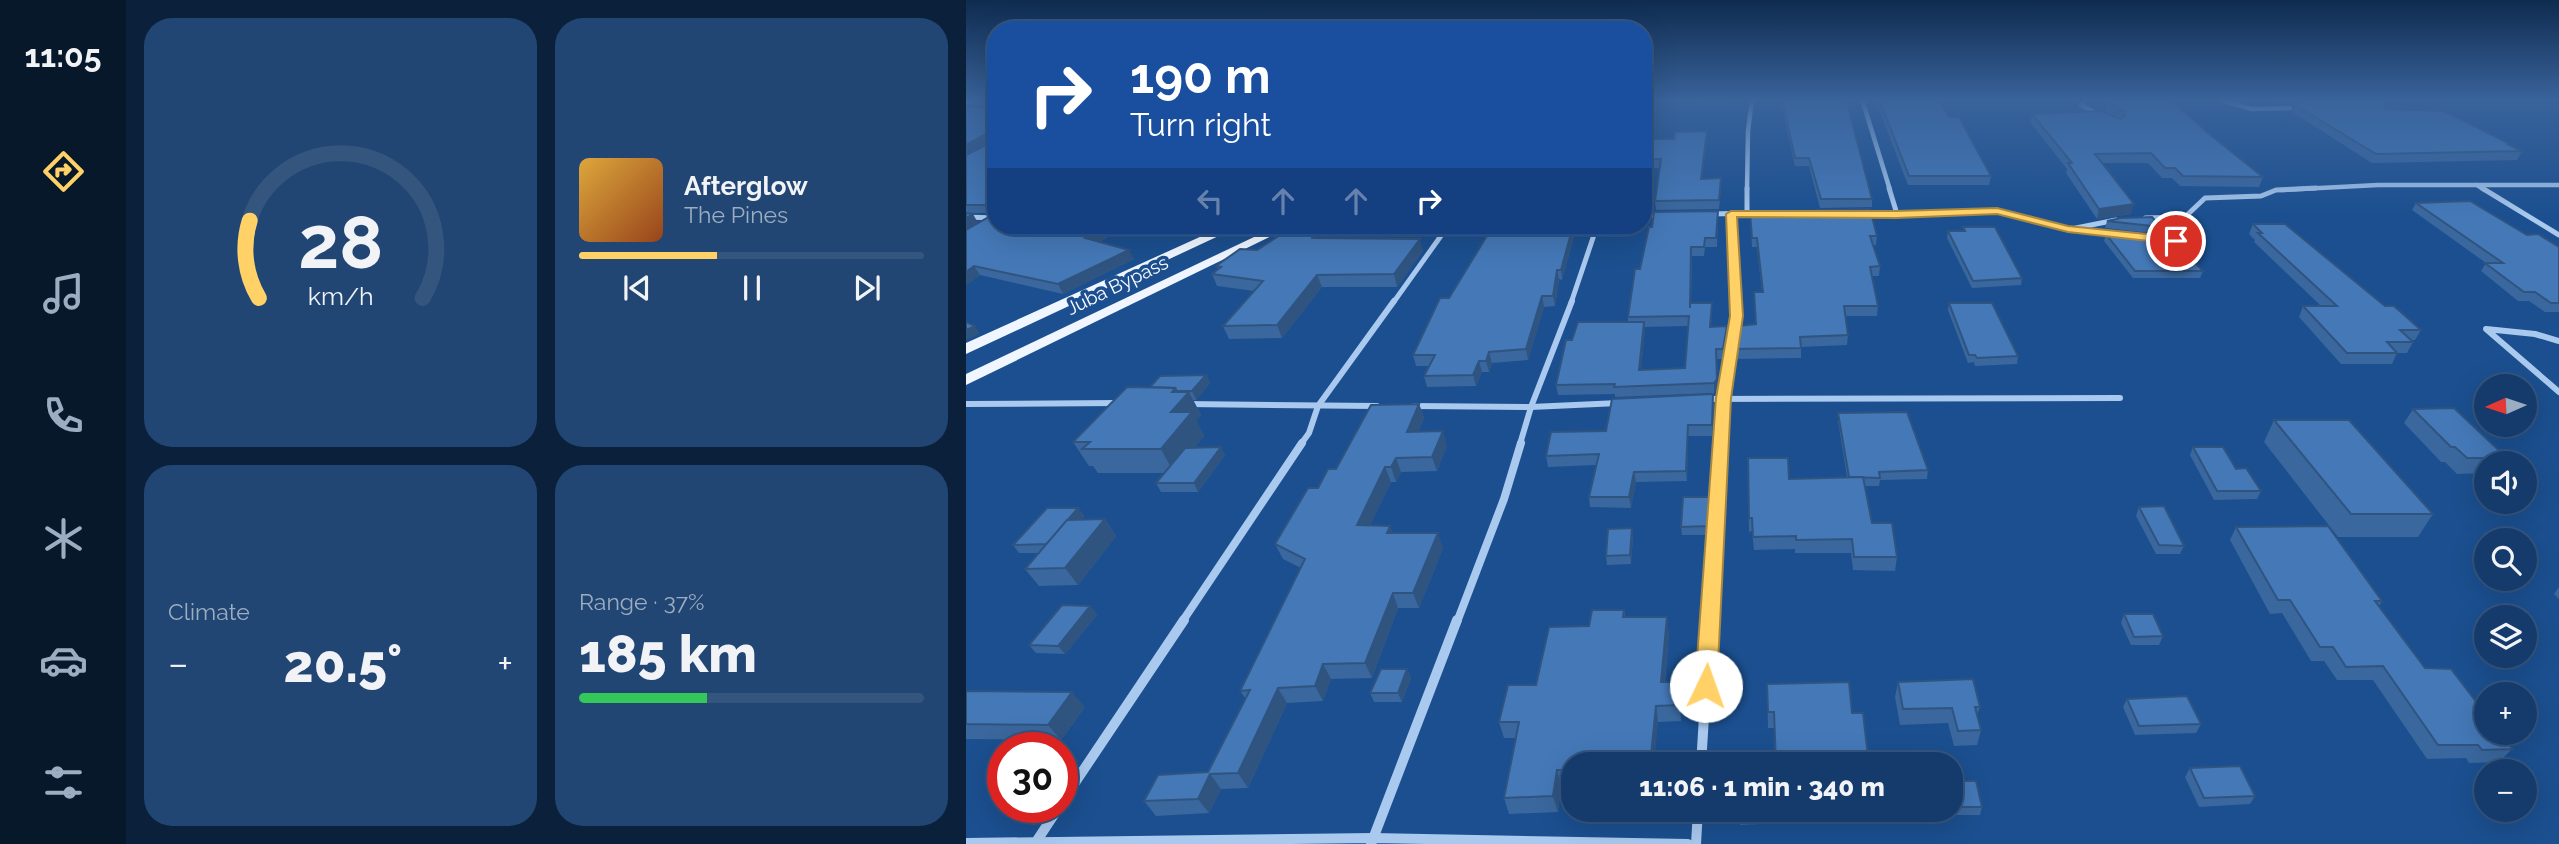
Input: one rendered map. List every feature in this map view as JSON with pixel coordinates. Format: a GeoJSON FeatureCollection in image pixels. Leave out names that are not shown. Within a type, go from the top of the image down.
{"type":"FeatureCollection","features":[{"type":"Feature","properties":{"kind":"main road","name":"Juba Bypass"},"geometry":{"type":"LineString","coordinates":[[966,349],[1214,235]]}},
{"type":"Feature","properties":{"kind":"main road","name":"Juba Bypass"},"geometry":{"type":"LineString","coordinates":[[966,380],[1267,235]]}},
{"type":"Feature","properties":{"kind":"street"},"geometry":{"type":"LineString","coordinates":[[1747,213],[1748,138]]}},
{"type":"Feature","properties":{"kind":"street"},"geometry":{"type":"LineString","coordinates":[[1874,138],[1896,214]]}},
{"type":"Feature","properties":{"kind":"street"},"geometry":{"type":"LineString","coordinates":[[2132,219],[2185,217],[2205,198],[2261,196],[2276,190],[2378,185],[2559,185]]}},
{"type":"Feature","properties":{"kind":"street"},"geometry":{"type":"LineString","coordinates":[[2476,185],[2559,235]]}},
{"type":"Feature","properties":{"kind":"street"},"geometry":{"type":"LineString","coordinates":[[1856,214],[1997,211],[2068,229],[2122,235]]}},
{"type":"Feature","properties":{"kind":"street"},"geometry":{"type":"LineString","coordinates":[[1706,214],[1761,214]]}},
{"type":"Feature","properties":{"kind":"street"},"geometry":{"type":"LineString","coordinates":[[1702,752],[1723,398],[1736,316],[1731,214]]}},
{"type":"Feature","properties":{"kind":"street"},"geometry":{"type":"LineString","coordinates":[[1652,215],[1669,215]]}},
{"type":"Feature","properties":{"kind":"street"},"geometry":{"type":"LineString","coordinates":[[966,218],[987,218]]}},
{"type":"Feature","properties":{"kind":"street"},"geometry":{"type":"LineString","coordinates":[[2068,229],[2119,219]]}},
{"type":"Feature","properties":{"kind":"street"},"geometry":{"type":"LineString","coordinates":[[1078,778],[1309,433],[1318,406],[1442,235]]}},
{"type":"Feature","properties":{"kind":"street"},"geometry":{"type":"LineString","coordinates":[[1372,841],[1504,499],[1531,407],[1594,235]]}},
{"type":"Feature","properties":{"kind":"street"},"geometry":{"type":"LineString","coordinates":[[2162,239],[2202,247]]}},
{"type":"Feature","properties":{"kind":"street"},"geometry":{"type":"LineString","coordinates":[[2559,341],[2535,334],[2486,329],[2559,392]]}},
{"type":"Feature","properties":{"kind":"street"},"geometry":{"type":"LineString","coordinates":[[1696,399],[1887,401],[2120,398]]}},
{"type":"Feature","properties":{"kind":"street"},"geometry":{"type":"LineString","coordinates":[[1411,406],[1531,407],[1627,402]]}},
{"type":"Feature","properties":{"kind":"street"},"geometry":{"type":"LineString","coordinates":[[966,404],[1126,404]]}},
{"type":"Feature","properties":{"kind":"street"},"geometry":{"type":"LineString","coordinates":[[1181,404],[1384,406]]}},
{"type":"Feature","properties":{"kind":"street"},"geometry":{"type":"LineString","coordinates":[[1696,844],[1697,822]]}},
{"type":"Feature","properties":{"kind":"street"},"geometry":{"type":"LineString","coordinates":[[1036,842],[1048,823]]}},
{"type":"Feature","properties":{"kind":"street"},"geometry":{"type":"LineString","coordinates":[[966,843],[1372,841],[1688,844]]}},
{"type":"Feature","properties":{"kind":"building"},"geometry":{"type":"Polygon","coordinates":[[[966,138],[978,138],[966,145],[966,138]]]}},
{"type":"Feature","properties":{"kind":"building"},"geometry":{"type":"Polygon","coordinates":[[[1706,138],[1701,179],[1721,178],[1719,200],[1655,201],[1661,159],[1652,160],[1652,139],[1706,138]]]}},
{"type":"Feature","properties":{"kind":"building"},"geometry":{"type":"Polygon","coordinates":[[[1791,138],[1856,138],[1872,199],[1821,199],[1809,158],[1795,158],[1791,138]]]}},
{"type":"Feature","properties":{"kind":"building"},"geometry":{"type":"Polygon","coordinates":[[[1894,138],[1971,138],[1991,176],[1909,176],[1894,138]]]}},
{"type":"Feature","properties":{"kind":"building"},"geometry":{"type":"Polygon","coordinates":[[[2052,138],[2215,138],[2263,177],[2183,176],[2175,168],[2165,168],[2151,153],[2095,154],[2134,204],[2099,209],[2068,163],[2072,163],[2052,138]]]}},
{"type":"Feature","properties":{"kind":"building"},"geometry":{"type":"Polygon","coordinates":[[[2350,138],[2499,138],[2522,151],[2376,154],[2350,138]]]}},
{"type":"Feature","properties":{"kind":"building"},"geometry":{"type":"Polygon","coordinates":[[[987,144],[987,205],[966,205],[966,155],[987,144]]]}},
{"type":"Feature","properties":{"kind":"building"},"geometry":{"type":"Polygon","coordinates":[[[2470,201],[2527,235],[2538,234],[2559,247],[2559,303],[2551,303],[2535,292],[2524,292],[2485,263],[2503,263],[2416,203],[2470,201]]]}},
{"type":"Feature","properties":{"kind":"building"},"geometry":{"type":"Polygon","coordinates":[[[1870,209],[1877,236],[1870,236],[1880,266],[1870,267],[1878,306],[1844,306],[1848,335],[1800,337],[1801,348],[1735,349],[1738,326],[1756,324],[1754,292],[1763,292],[1757,238],[1752,238],[1750,212],[1870,209]]]}},
{"type":"Feature","properties":{"kind":"building"},"geometry":{"type":"Polygon","coordinates":[[[1718,211],[1716,238],[1705,238],[1704,247],[1691,247],[1690,303],[1712,303],[1710,327],[1727,326],[1723,349],[1716,349],[1717,379],[1714,383],[1614,387],[1615,384],[1556,385],[1566,340],[1572,340],[1578,322],[1644,322],[1639,370],[1685,368],[1689,316],[1628,317],[1635,269],[1640,269],[1647,235],[1652,235],[1654,212],[1718,211]]]}},
{"type":"Feature","properties":{"kind":"building"},"geometry":{"type":"Polygon","coordinates":[[[2152,217],[2161,227],[2107,221],[2121,218],[2152,217]]]}},
{"type":"Feature","properties":{"kind":"building"},"geometry":{"type":"Polygon","coordinates":[[[987,218],[987,235],[1091,235],[1085,238],[1129,250],[1058,284],[974,266],[966,272],[966,230],[987,218]]]}},
{"type":"Feature","properties":{"kind":"building"},"geometry":{"type":"Polygon","coordinates":[[[2253,224],[2285,224],[2385,306],[2394,306],[2421,330],[2400,330],[2413,342],[2387,342],[2397,353],[2347,353],[2303,306],[2337,306],[2258,233],[2262,233],[2253,224]]]}},
{"type":"Feature","properties":{"kind":"building"},"geometry":{"type":"Polygon","coordinates":[[[1963,227],[1995,227],[2022,278],[1973,281],[1948,231],[1965,231],[1963,227]]]}},
{"type":"Feature","properties":{"kind":"building"},"geometry":{"type":"Polygon","coordinates":[[[2112,232],[2172,239],[2203,271],[2135,271],[2106,234],[2112,232]]]}},
{"type":"Feature","properties":{"kind":"building"},"geometry":{"type":"Polygon","coordinates":[[[1280,235],[1420,239],[1394,274],[1317,275],[1277,325],[1223,326],[1263,281],[1212,274],[1221,267],[1216,266],[1240,249],[1257,250],[1280,235]]]}},
{"type":"Feature","properties":{"kind":"building"},"geometry":{"type":"Polygon","coordinates":[[[1488,235],[1571,235],[1561,270],[1557,270],[1553,296],[1542,296],[1526,349],[1489,352],[1486,361],[1479,361],[1473,375],[1424,376],[1435,355],[1413,355],[1440,298],[1449,298],[1488,235]]]}},
{"type":"Feature","properties":{"kind":"building"},"geometry":{"type":"Polygon","coordinates":[[[1949,303],[1992,303],[2018,356],[1977,358],[1975,355],[1969,355],[1949,303]]]}},
{"type":"Feature","properties":{"kind":"building"},"geometry":{"type":"Polygon","coordinates":[[[966,322],[975,326],[966,330],[966,322]]]}},
{"type":"Feature","properties":{"kind":"building"},"geometry":{"type":"Polygon","coordinates":[[[1206,375],[1192,391],[1150,387],[1160,376],[1206,375]]]}},
{"type":"Feature","properties":{"kind":"building"},"geometry":{"type":"Polygon","coordinates":[[[1127,387],[1175,388],[1172,392],[1189,392],[1171,412],[1192,412],[1161,449],[1082,449],[1090,442],[1073,442],[1127,387]]]}},
{"type":"Feature","properties":{"kind":"building"},"geometry":{"type":"Polygon","coordinates":[[[1713,394],[1712,425],[1688,425],[1686,471],[1634,472],[1629,497],[1589,497],[1599,454],[1546,456],[1551,432],[1606,431],[1612,399],[1713,394]]]}},
{"type":"Feature","properties":{"kind":"building"},"geometry":{"type":"Polygon","coordinates":[[[1419,404],[1407,432],[1443,431],[1432,457],[1396,458],[1391,467],[1385,467],[1357,525],[1390,526],[1387,533],[1438,533],[1413,593],[1393,593],[1365,663],[1323,664],[1315,686],[1278,688],[1238,773],[1210,774],[1198,799],[1144,801],[1158,775],[1208,772],[1250,690],[1240,691],[1305,559],[1275,544],[1308,488],[1318,488],[1328,469],[1336,469],[1371,405],[1419,404]]]}},
{"type":"Feature","properties":{"kind":"building"},"geometry":{"type":"Polygon","coordinates":[[[2454,408],[2474,427],[2474,438],[2486,438],[2500,451],[2474,451],[2474,458],[2467,458],[2455,447],[2451,447],[2413,409],[2454,408]]]}},
{"type":"Feature","properties":{"kind":"building"},"geometry":{"type":"Polygon","coordinates":[[[1907,412],[1928,470],[1879,472],[1880,478],[1849,477],[1838,413],[1907,412]]]}},
{"type":"Feature","properties":{"kind":"building"},"geometry":{"type":"Polygon","coordinates":[[[2274,420],[2349,420],[2433,514],[2351,514],[2274,420]]]}},
{"type":"Feature","properties":{"kind":"building"},"geometry":{"type":"Polygon","coordinates":[[[1221,447],[1194,483],[1156,483],[1185,448],[1221,447]]]}},
{"type":"Feature","properties":{"kind":"building"},"geometry":{"type":"Polygon","coordinates":[[[2193,447],[2223,447],[2236,469],[2246,468],[2261,491],[2217,491],[2193,447]]]}},
{"type":"Feature","properties":{"kind":"building"},"geometry":{"type":"Polygon","coordinates":[[[1748,458],[1788,458],[1789,479],[1863,477],[1872,523],[1892,523],[1897,557],[1854,557],[1852,539],[1796,540],[1796,536],[1753,537],[1752,518],[1749,518],[1748,458]]]}},
{"type":"Feature","properties":{"kind":"building"},"geometry":{"type":"Polygon","coordinates":[[[1683,497],[1709,497],[1707,526],[1681,527],[1683,497]]]}},
{"type":"Feature","properties":{"kind":"building"},"geometry":{"type":"Polygon","coordinates":[[[2164,506],[2184,546],[2159,545],[2139,507],[2164,506]]]}},
{"type":"Feature","properties":{"kind":"building"},"geometry":{"type":"Polygon","coordinates":[[[1047,508],[1078,508],[1047,544],[1013,545],[1047,508]]]}},
{"type":"Feature","properties":{"kind":"building"},"geometry":{"type":"Polygon","coordinates":[[[1105,519],[1065,568],[1025,569],[1067,520],[1105,519]]]}},
{"type":"Feature","properties":{"kind":"building"},"geometry":{"type":"Polygon","coordinates":[[[2328,526],[2382,601],[2375,601],[2425,668],[2451,669],[2474,699],[2474,745],[2438,745],[2383,666],[2346,667],[2333,647],[2320,647],[2290,600],[2278,600],[2236,527],[2328,526]]]}},
{"type":"Feature","properties":{"kind":"building"},"geometry":{"type":"Polygon","coordinates":[[[1632,528],[1630,555],[1606,556],[1608,529],[1632,528]]]}},
{"type":"Feature","properties":{"kind":"building"},"geometry":{"type":"Polygon","coordinates":[[[1062,605],[1090,606],[1058,646],[1029,645],[1062,605]]]}},
{"type":"Feature","properties":{"kind":"building"},"geometry":{"type":"Polygon","coordinates":[[[1592,610],[1624,610],[1623,617],[1667,617],[1661,682],[1680,682],[1680,705],[1656,706],[1651,752],[1561,752],[1561,770],[1557,770],[1553,796],[1504,798],[1519,722],[1499,722],[1508,685],[1536,685],[1549,627],[1589,626],[1592,610]]]}},
{"type":"Feature","properties":{"kind":"building"},"geometry":{"type":"Polygon","coordinates":[[[2124,614],[2153,614],[2163,636],[2134,637],[2124,614]]]}},
{"type":"Feature","properties":{"kind":"building"},"geometry":{"type":"Polygon","coordinates":[[[1381,669],[1407,669],[1398,693],[1370,693],[1381,669]]]}},
{"type":"Feature","properties":{"kind":"building"},"geometry":{"type":"Polygon","coordinates":[[[1973,679],[1980,707],[1975,707],[1981,730],[1958,731],[1952,708],[1903,709],[1898,682],[1973,679]]]}},
{"type":"Feature","properties":{"kind":"building"},"geometry":{"type":"Polygon","coordinates":[[[1849,682],[1852,713],[1863,713],[1868,752],[1776,752],[1774,712],[1768,712],[1767,684],[1849,682]]]}},
{"type":"Feature","properties":{"kind":"building"},"geometry":{"type":"Polygon","coordinates":[[[966,691],[1072,692],[1048,725],[966,724],[966,691]]]}},
{"type":"Feature","properties":{"kind":"building"},"geometry":{"type":"Polygon","coordinates":[[[2187,696],[2201,724],[2139,726],[2127,699],[2187,696]]]}},
{"type":"Feature","properties":{"kind":"building"},"geometry":{"type":"Polygon","coordinates":[[[2478,745],[2509,745],[2512,749],[2482,750],[2478,745]]]}},
{"type":"Feature","properties":{"kind":"building"},"geometry":{"type":"Polygon","coordinates":[[[2240,766],[2255,796],[2204,798],[2190,768],[2240,766]]]}},
{"type":"Feature","properties":{"kind":"building"},"geometry":{"type":"Polygon","coordinates":[[[1963,781],[1976,781],[1982,807],[1963,807],[1963,781]]]}},
{"type":"Feature","properties":{"kind":"route"},"geometry":{"type":"LineString","coordinates":[[1706,686],[1723,398],[1736,316],[1731,214],[1997,211],[2068,229],[2176,241]]}}]}
